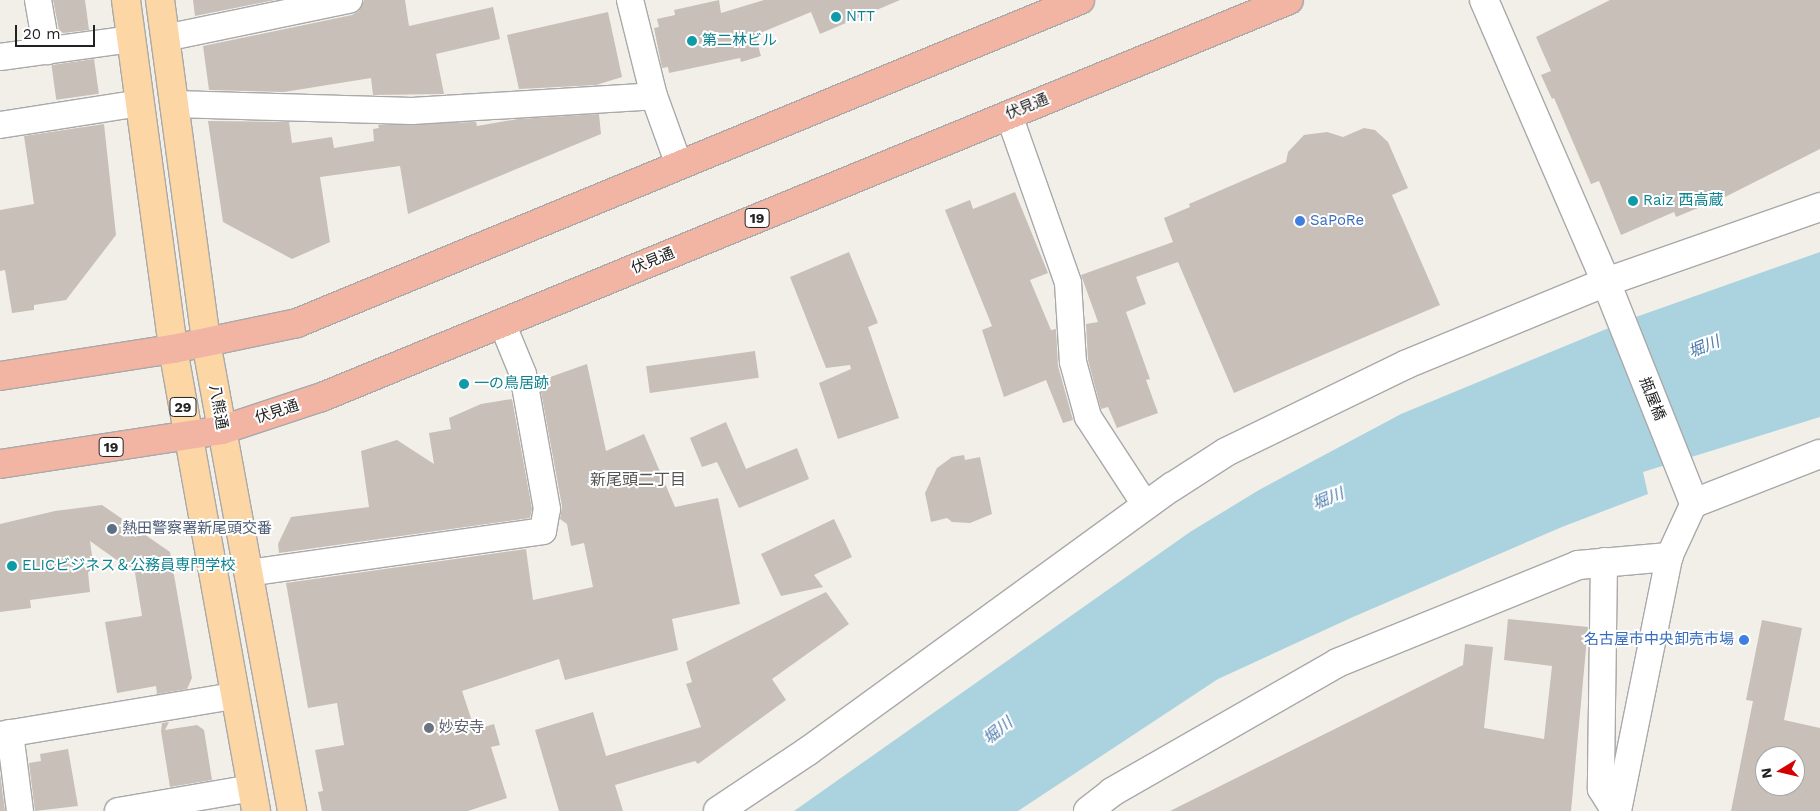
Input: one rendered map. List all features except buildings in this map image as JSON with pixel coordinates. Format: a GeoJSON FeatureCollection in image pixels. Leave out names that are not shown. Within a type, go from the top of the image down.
{"type":"FeatureCollection","features":[{"type":"Feature","properties":{"kind":"highway"},"geometry":{"type":"LineString","coordinates":[[0,376],[173,349],[296,323],[1080,0]]}},
{"type":"Feature","properties":{"kind":"highway","name":"伏見通"},"geometry":{"type":"LineString","coordinates":[[0,464],[222,430],[322,397],[1289,0]]}},
{"type":"Feature","properties":{"kind":"main road","name":"29"},"geometry":{"type":"LineString","coordinates":[[126,0],[173,349],[254,799]]}},
{"type":"Feature","properties":{"kind":"main road","name":"八熊通"},"geometry":{"type":"LineString","coordinates":[[160,0],[206,342],[292,811]]}},
{"type":"Feature","properties":{"kind":"street"},"geometry":{"type":"LineString","coordinates":[[38,0],[47,50]]}},
{"type":"Feature","properties":{"kind":"street"},"geometry":{"type":"LineString","coordinates":[[165,38],[349,0]]}},
{"type":"Feature","properties":{"kind":"street"},"geometry":{"type":"LineString","coordinates":[[630,0],[654,96],[679,165]]}},
{"type":"Feature","properties":{"kind":"street","name":"瓶屋橋"},"geometry":{"type":"LineString","coordinates":[[1484,0],[1610,293],[1692,498]]}},
{"type":"Feature","properties":{"kind":"street"},"geometry":{"type":"LineString","coordinates":[[0,57],[131,39]]}},
{"type":"Feature","properties":{"kind":"street"},"geometry":{"type":"LineString","coordinates":[[174,104],[412,112],[654,96]]}},
{"type":"Feature","properties":{"kind":"street"},"geometry":{"type":"LineString","coordinates":[[0,125],[140,103]]}},
{"type":"Feature","properties":{"kind":"street"},"geometry":{"type":"LineString","coordinates":[[1010,115],[1068,283],[1073,362],[1088,416],[1146,506]]}},
{"type":"Feature","properties":{"kind":"street"},"geometry":{"type":"LineString","coordinates":[[718,811],[808,751],[1146,506],[1226,452],[1317,405],[1610,293],[1820,207]]}},
{"type":"Feature","properties":{"kind":"street"},"geometry":{"type":"LineString","coordinates":[[248,573],[543,531],[547,508],[523,374],[502,323]]}},
{"type":"Feature","properties":{"kind":"street"},"geometry":{"type":"LineString","coordinates":[[1616,811],[1669,556],[1692,498],[1820,454]]}},
{"type":"Feature","properties":{"kind":"street"},"geometry":{"type":"LineString","coordinates":[[1088,811],[1112,792],[1337,663],[1578,565],[1669,556]]}},
{"type":"Feature","properties":{"kind":"street"},"geometry":{"type":"LineString","coordinates":[[1604,561],[1601,789],[1616,811]]}},
{"type":"Feature","properties":{"kind":"street"},"geometry":{"type":"LineString","coordinates":[[20,811],[5,734],[234,696]]}},
{"type":"Feature","properties":{"kind":"street"},"geometry":{"type":"LineString","coordinates":[[118,811],[254,799]]}},
{"type":"Feature","properties":{"kind":"water","name":"堀川"},"geometry":{"type":"Polygon","coordinates":[[[1820,252],[1820,417],[1643,472],[1648,494],[1562,527],[1353,617],[1218,679],[1018,811],[794,811],[1190,532],[1259,490],[1401,414],[1633,318],[1820,252]]]}},
{"type":"Feature","properties":{"kind":"place","name":"NTT"},"geometry":{"type":"Point","coordinates":[836,17]}},
{"type":"Feature","properties":{"kind":"place","name":"第二林ビル"},"geometry":{"type":"Point","coordinates":[692,41]}},
{"type":"Feature","properties":{"kind":"place","name":"Raiz 西高蔵"},"geometry":{"type":"Point","coordinates":[1633,201]}},
{"type":"Feature","properties":{"kind":"place","name":"SaPoRe"},"geometry":{"type":"Point","coordinates":[1300,221]}},
{"type":"Feature","properties":{"kind":"place","name":"一の鳥居跡"},"geometry":{"type":"Point","coordinates":[464,384]}},
{"type":"Feature","properties":{"kind":"place","name":"熱田警察署新尾頭交番"},"geometry":{"type":"Point","coordinates":[112,529]}},
{"type":"Feature","properties":{"kind":"place","name":"ELICビジネス＆公務員専門学校"},"geometry":{"type":"Point","coordinates":[12,566]}},
{"type":"Feature","properties":{"kind":"place","name":"名古屋市中央卸売市場"},"geometry":{"type":"Point","coordinates":[1744,640]}},
{"type":"Feature","properties":{"kind":"place","name":"妙安寺"},"geometry":{"type":"Point","coordinates":[429,728]}},
{"type":"Feature","properties":{"kind":"district","name":"新尾頭二丁目"},"geometry":{"type":"Point","coordinates":[638,480]}}]}
